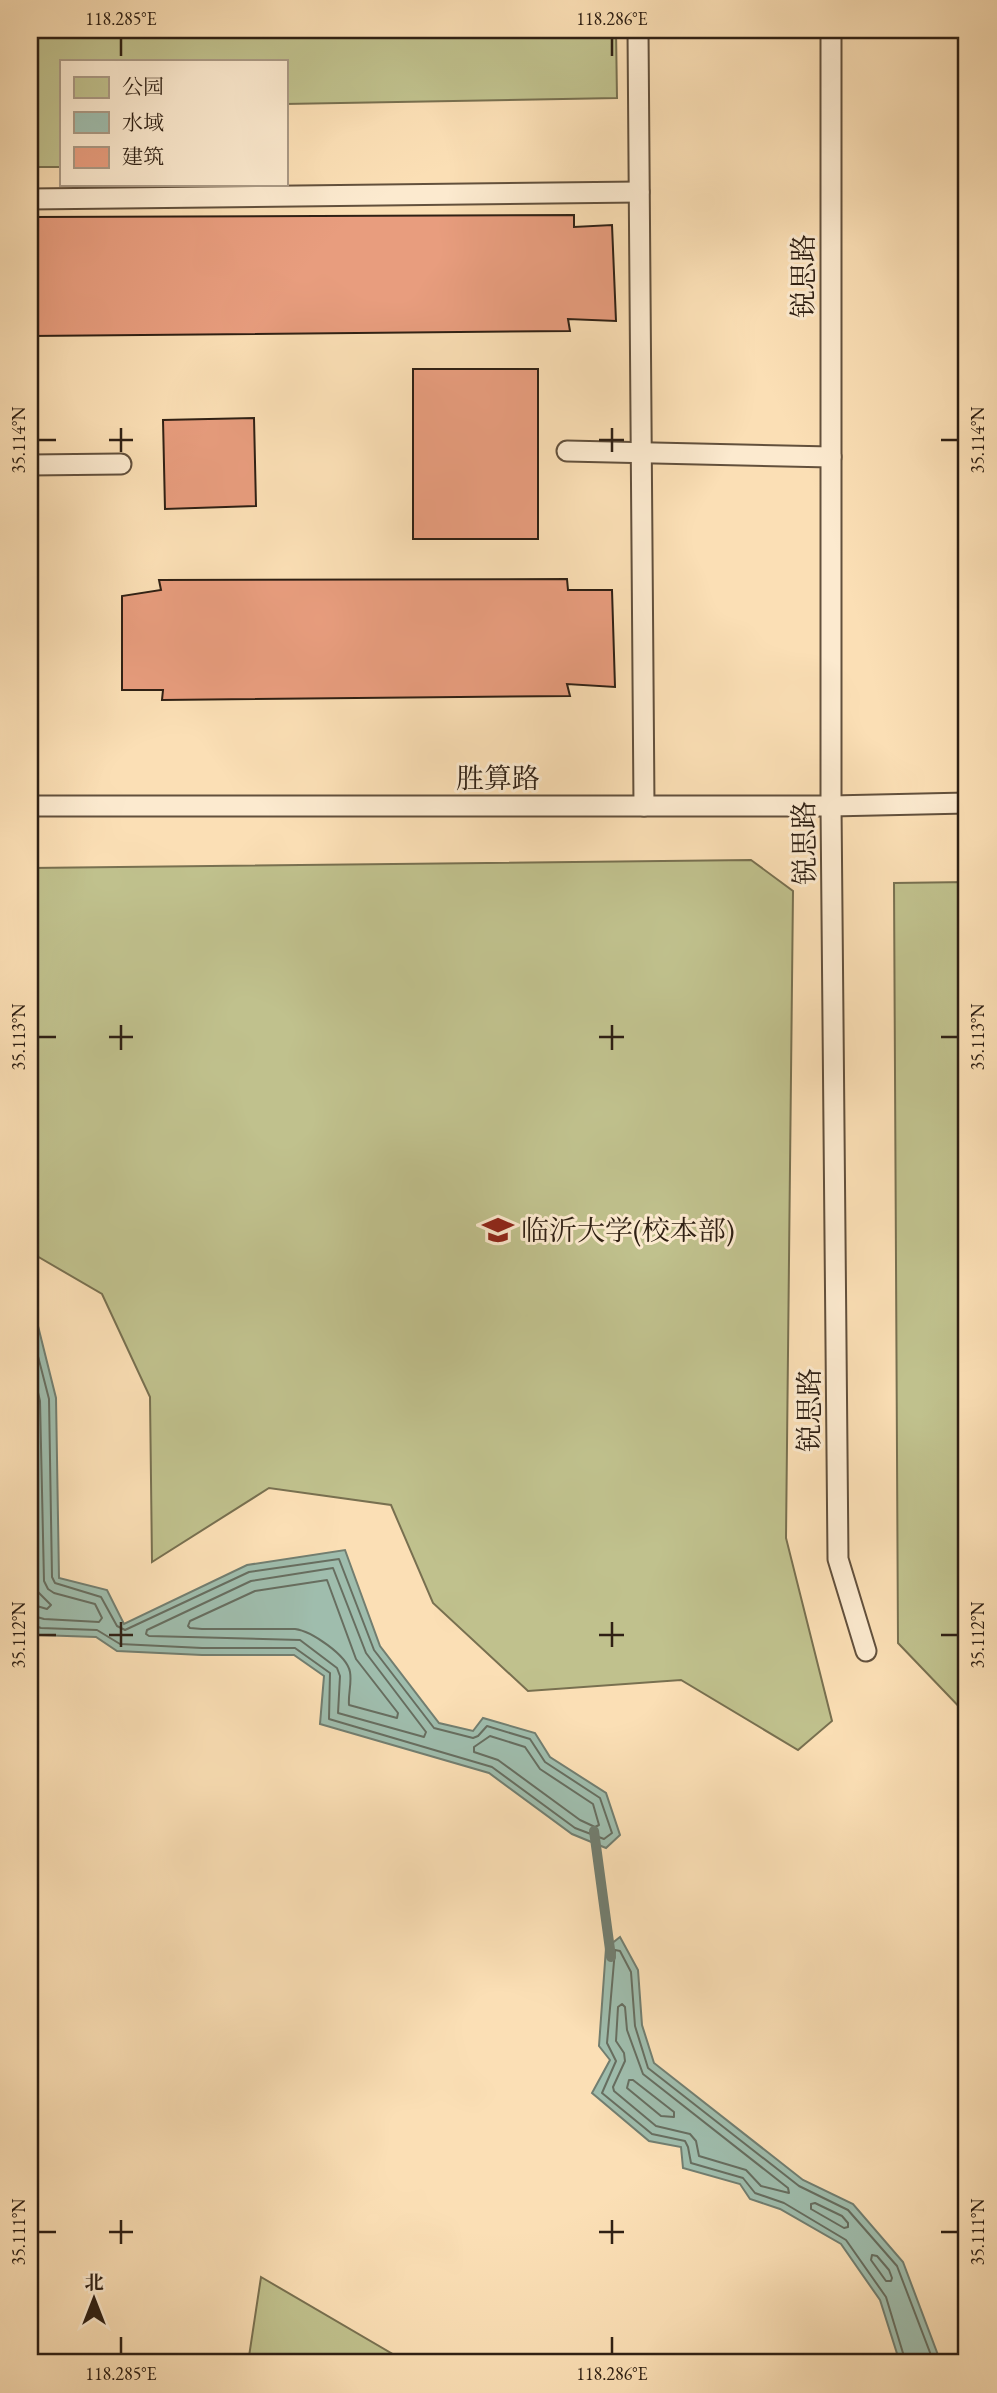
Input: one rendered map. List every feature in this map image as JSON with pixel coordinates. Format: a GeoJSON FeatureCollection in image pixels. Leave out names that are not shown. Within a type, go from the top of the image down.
{"type":"FeatureCollection","features":[{"type":"Feature","properties":{"kind":"lane"},"geometry":{"type":"LineString","coordinates":[[638,30],[644,806]]}},
{"type":"Feature","properties":{"kind":"lane","name":"锐思路"},"geometry":{"type":"LineString","coordinates":[[831,30],[831,806],[838,1559],[866,1651]]}},
{"type":"Feature","properties":{"kind":"lane"},"geometry":{"type":"LineString","coordinates":[[30,199],[639,191]]}},
{"type":"Feature","properties":{"kind":"lane"},"geometry":{"type":"LineString","coordinates":[[567,451],[831,457]]}},
{"type":"Feature","properties":{"kind":"lane"},"geometry":{"type":"LineString","coordinates":[[30,465],[121,464]]}},
{"type":"Feature","properties":{"kind":"lane","name":"胜算路"},"geometry":{"type":"LineString","coordinates":[[30,806],[831,806],[967,803]]}},
{"type":"Feature","properties":{"kind":"green space"},"geometry":{"type":"Polygon","coordinates":[[[30,30],[616,30],[617,98],[287,104],[287,60],[60,60],[60,167],[30,167],[30,30]]]}},
{"type":"Feature","properties":{"kind":"green space"},"geometry":{"type":"Polygon","coordinates":[[[751,860],[793,891],[786,1538],[832,1721],[798,1750],[681,1680],[528,1691],[433,1603],[391,1505],[269,1488],[152,1562],[150,1397],[102,1294],[30,1252],[30,868],[751,860]]]}},
{"type":"Feature","properties":{"kind":"green space"},"geometry":{"type":"Polygon","coordinates":[[[967,882],[967,1715],[898,1643],[894,883],[967,882]]]}},
{"type":"Feature","properties":{"kind":"green space"},"geometry":{"type":"Polygon","coordinates":[[[261,2277],[408,2363],[248,2363],[261,2277]]]}},
{"type":"Feature","properties":{"kind":"water"},"geometry":{"type":"Polygon","coordinates":[[[30,1323],[38,1326],[56,1398],[59,1578],[107,1590],[124,1624],[247,1565],[345,1550],[380,1646],[439,1723],[473,1731],[483,1718],[535,1733],[550,1757],[606,1793],[620,1835],[606,1848],[572,1834],[489,1773],[320,1724],[324,1676],[294,1655],[117,1651],[96,1637],[38,1635],[30,1629],[30,1323]]]}},
{"type":"Feature","properties":{"kind":"water"},"geometry":{"type":"Polygon","coordinates":[[[620,1937],[638,1970],[642,2025],[654,2063],[803,2180],[853,2204],[903,2262],[941,2363],[900,2363],[880,2300],[841,2244],[780,2209],[750,2199],[740,2184],[683,2168],[681,2147],[649,2141],[592,2093],[610,2060],[599,2046],[606,1948],[620,1937]]]}},
{"type":"Feature","properties":{"kind":"building"},"geometry":{"type":"Polygon","coordinates":[[[574,215],[574,227],[612,225],[616,321],[568,319],[570,331],[30,336],[30,217],[574,215]]]}},
{"type":"Feature","properties":{"kind":"building"},"geometry":{"type":"Polygon","coordinates":[[[413,369],[538,369],[538,539],[413,539],[413,369]]]}},
{"type":"Feature","properties":{"kind":"building"},"geometry":{"type":"Polygon","coordinates":[[[254,418],[256,506],[165,509],[163,420],[254,418]]]}},
{"type":"Feature","properties":{"kind":"building"},"geometry":{"type":"Polygon","coordinates":[[[567,579],[568,590],[612,590],[615,687],[567,684],[570,696],[162,700],[163,690],[122,690],[122,596],[161,590],[159,580],[567,579]]]}},
{"type":"Feature","properties":{"kind":"waterway"},"geometry":{"type":"LineString","coordinates":[[594,1831],[611,1957]]}},
{"type":"Feature","properties":{"kind":"place","name":"临沂大学(校本部)"},"geometry":{"type":"Point","coordinates":[498,1230]}}]}
